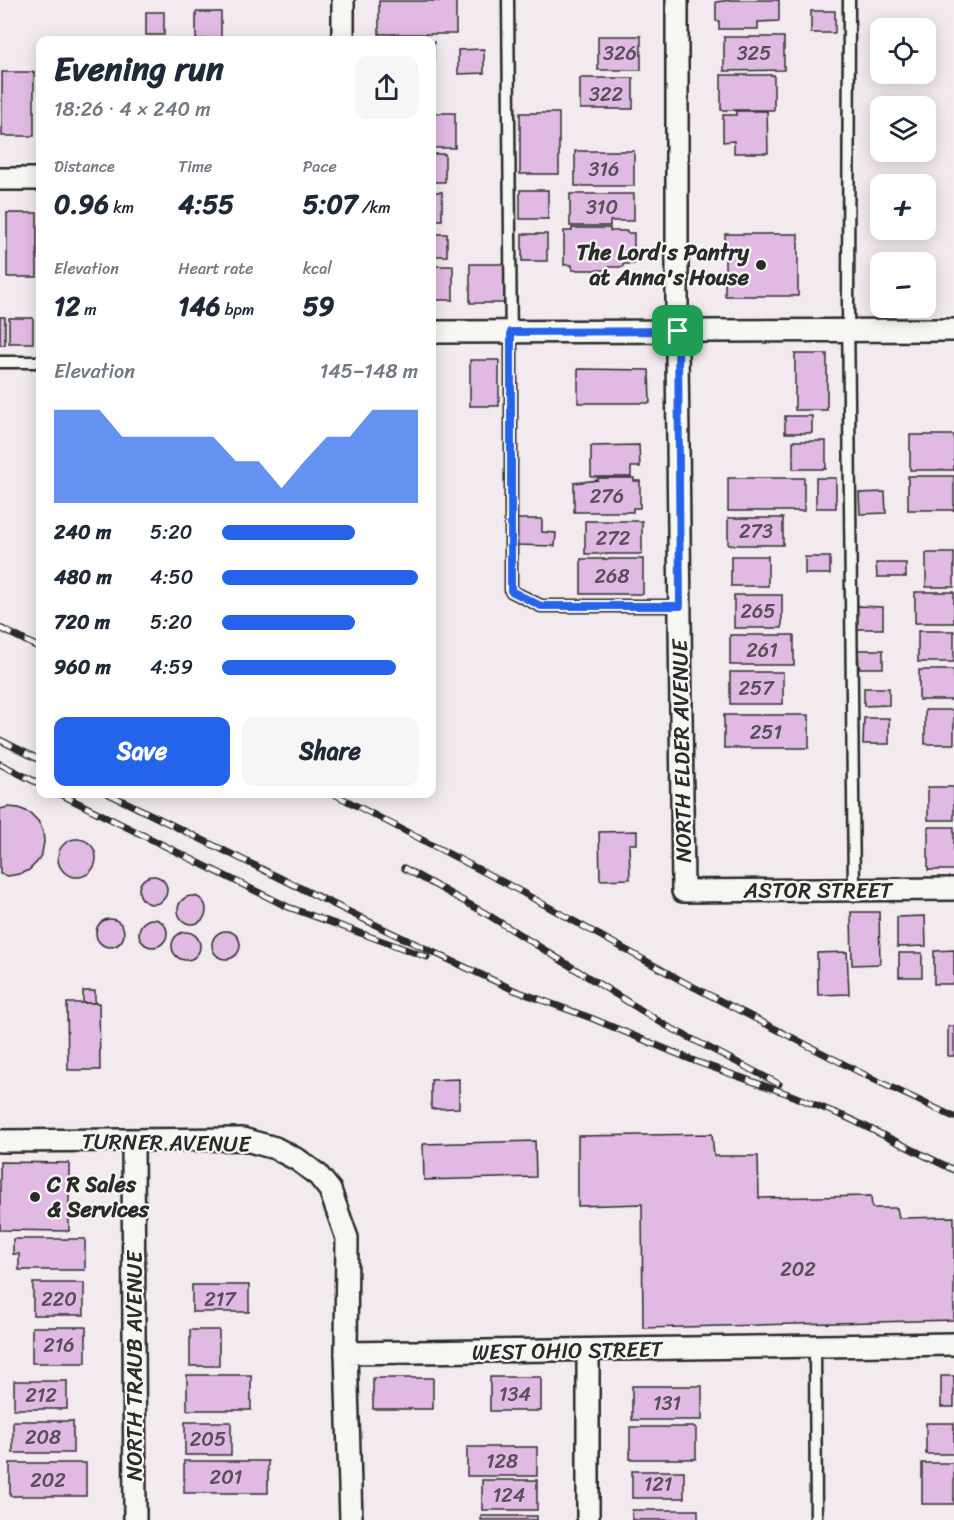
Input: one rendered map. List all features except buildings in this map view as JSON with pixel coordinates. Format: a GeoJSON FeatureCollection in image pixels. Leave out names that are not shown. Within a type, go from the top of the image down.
{"type":"FeatureCollection","features":[{"type":"Feature","properties":{"kind":"street"},"geometry":{"type":"LineString","coordinates":[[343,0],[343,36]]}},
{"type":"Feature","properties":{"kind":"street","name":"NORTH ELDER AVENUE"},"geometry":{"type":"LineString","coordinates":[[676,0],[683,891]]}},
{"type":"Feature","properties":{"kind":"street"},"geometry":{"type":"LineString","coordinates":[[0,179],[36,179]]}},
{"type":"Feature","properties":{"kind":"street"},"geometry":{"type":"LineString","coordinates":[[436,332],[954,330]]}},
{"type":"Feature","properties":{"kind":"street","name":"ASTOR STREET"},"geometry":{"type":"LineString","coordinates":[[683,891],[954,889]]}},
{"type":"Feature","properties":{"kind":"street","name":"TURNER AVENUE"},"geometry":{"type":"LineString","coordinates":[[0,1141],[242,1139],[275,1148],[298,1160],[318,1175],[330,1190],[347,1238],[346,1353]]}},
{"type":"Feature","properties":{"kind":"street","name":"NORTH TRAUB AVENUE"},"geometry":{"type":"LineString","coordinates":[[133,1141],[135,1520]]}},
{"type":"Feature","properties":{"kind":"street","name":"WEST OHIO STREET"},"geometry":{"type":"LineString","coordinates":[[346,1353],[954,1344]]}},
{"type":"Feature","properties":{"kind":"street"},"geometry":{"type":"LineString","coordinates":[[588,1350],[588,1520]]}},
{"type":"Feature","properties":{"kind":"street"},"geometry":{"type":"LineString","coordinates":[[346,1353],[351,1520]]}},
{"type":"Feature","properties":{"kind":"lane"},"geometry":{"type":"LineString","coordinates":[[508,0],[511,591],[541,606],[680,606]]}},
{"type":"Feature","properties":{"kind":"lane"},"geometry":{"type":"LineString","coordinates":[[849,0],[849,331],[854,890]]}},
{"type":"Feature","properties":{"kind":"lane"},"geometry":{"type":"LineString","coordinates":[[0,362],[36,362]]}},
{"type":"Feature","properties":{"kind":"lane"},"geometry":{"type":"LineString","coordinates":[[815,1346],[816,1520]]}},
{"type":"Feature","properties":{"kind":"railway"},"geometry":{"type":"LineString","coordinates":[[0,628],[36,646]]}},
{"type":"Feature","properties":{"kind":"railway"},"geometry":{"type":"LineString","coordinates":[[0,740],[36,758]]}},
{"type":"Feature","properties":{"kind":"railway"},"geometry":{"type":"LineString","coordinates":[[0,764],[36,782]]}},
{"type":"Feature","properties":{"kind":"railway"},"geometry":{"type":"LineString","coordinates":[[68,798],[288,907],[427,957]]}},
{"type":"Feature","properties":{"kind":"railway"},"geometry":{"type":"LineString","coordinates":[[117,798],[514,990],[853,1120]]}},
{"type":"Feature","properties":{"kind":"railway"},"geometry":{"type":"LineString","coordinates":[[342,798],[507,884],[684,982],[873,1079],[954,1117]]}},
{"type":"Feature","properties":{"kind":"railway"},"geometry":{"type":"LineString","coordinates":[[404,868],[485,913],[665,1025],[779,1084]]}},
{"type":"Feature","properties":{"kind":"railway"},"geometry":{"type":"LineString","coordinates":[[846,1117],[954,1170]]}},
{"type":"Feature","properties":{"kind":"place","name":"The Lord's Pantry at Anna's House"},"geometry":{"type":"Point","coordinates":[761,265]}},
{"type":"Feature","properties":{"kind":"place","name":"C R Sales & Services"},"geometry":{"type":"Point","coordinates":[35,1197]}},
{"type":"Feature","properties":{"kind":"route"},"geometry":{"type":"LineString","coordinates":[[678,331],[680,606],[541,606],[511,591],[511,332],[678,331]]}}]}
